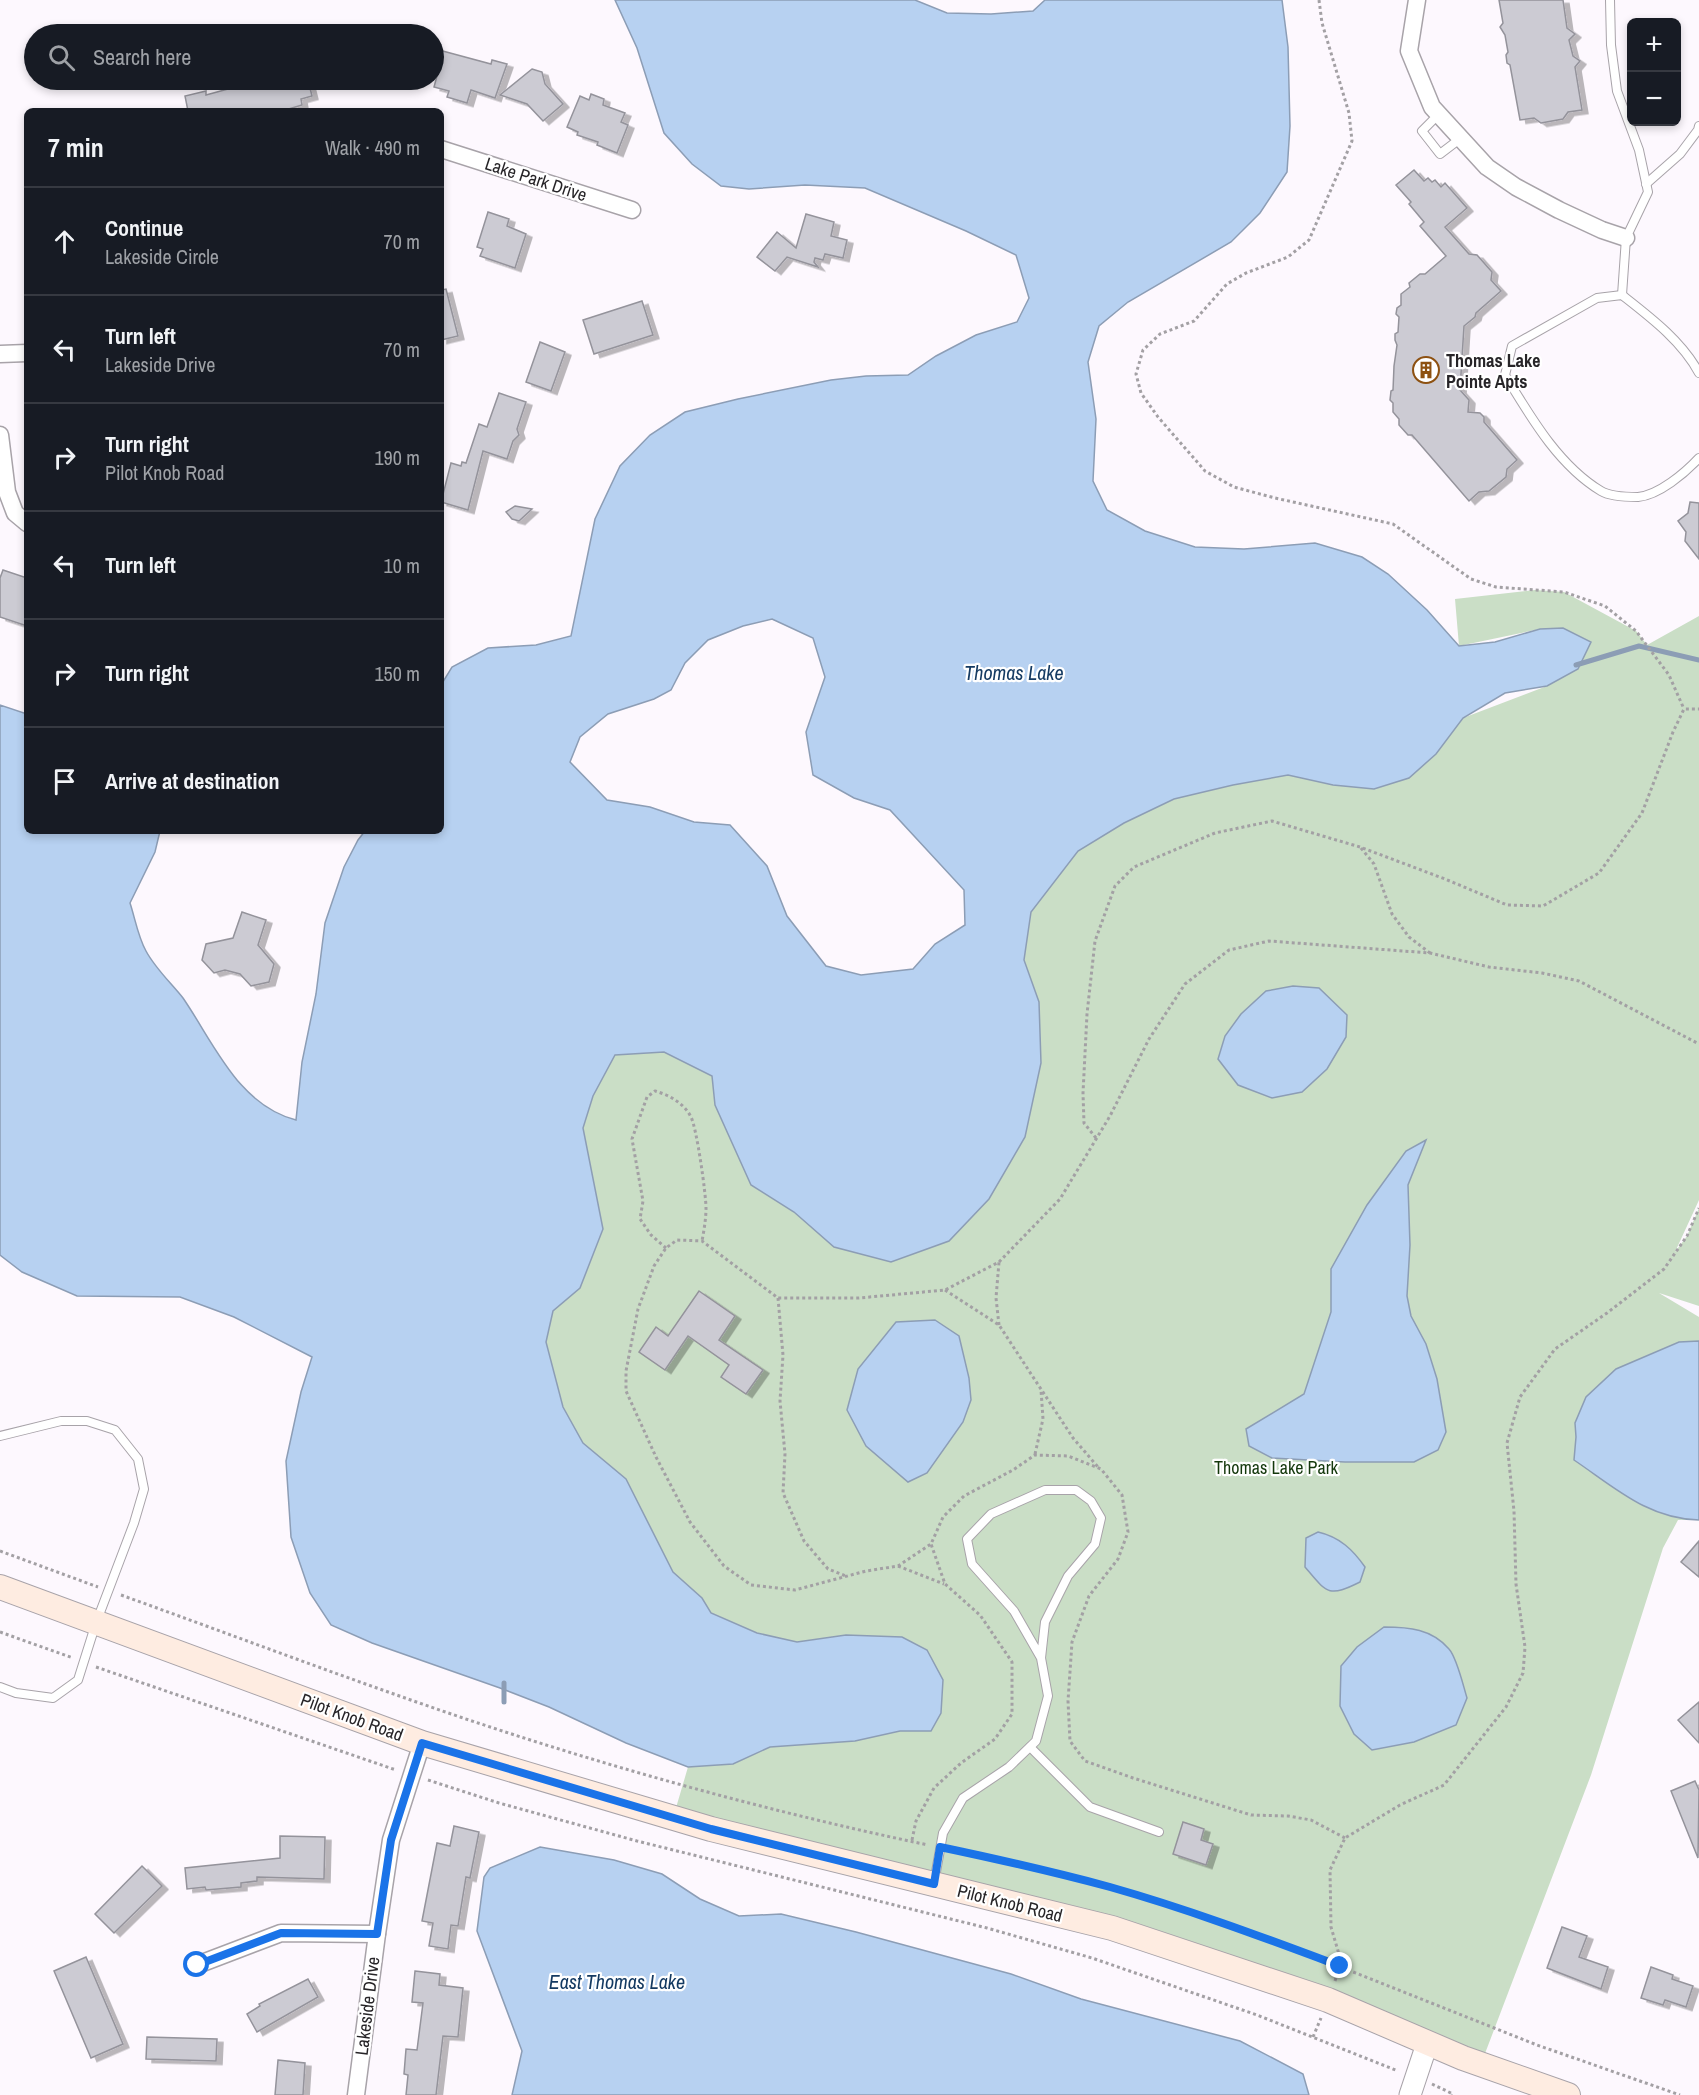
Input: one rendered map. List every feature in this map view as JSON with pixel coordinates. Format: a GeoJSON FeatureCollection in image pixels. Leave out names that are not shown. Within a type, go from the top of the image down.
{"type":"FeatureCollection","features":[{"type":"Feature","properties":{"kind":"main road","name":"Pilot Knob Road"},"geometry":{"type":"LineString","coordinates":[[0,1587],[422,1743],[711,1829],[1112,1928],[1328,2000],[1427,2044],[1568,2095]]}},
{"type":"Feature","properties":{"kind":"street"},"geometry":{"type":"LineString","coordinates":[[1417,0],[1409,51],[1432,106],[1439,114],[1487,167],[1516,187],[1570,215],[1626,238]]}},
{"type":"Feature","properties":{"kind":"street","name":"Lake Park Drive"},"geometry":{"type":"LineString","coordinates":[[444,150],[632,210]]}},
{"type":"Feature","properties":{"kind":"street"},"geometry":{"type":"LineString","coordinates":[[0,354],[24,353]]}},
{"type":"Feature","properties":{"kind":"street"},"geometry":{"type":"LineString","coordinates":[[0,435],[7,492],[15,513],[24,520]]}},
{"type":"Feature","properties":{"kind":"street","name":"Lakeside Drive"},"geometry":{"type":"LineString","coordinates":[[356,2095],[391,1840],[422,1743]]}},
{"type":"Feature","properties":{"kind":"street"},"geometry":{"type":"LineString","coordinates":[[197,1965],[281,1933],[377,1934]]}},
{"type":"Feature","properties":{"kind":"street"},"geometry":{"type":"LineString","coordinates":[[1413,2086],[1427,2044]]}},
{"type":"Feature","properties":{"kind":"lane"},"geometry":{"type":"LineString","coordinates":[[1610,0],[1611,45],[1617,91],[1639,150],[1648,192],[1626,238],[1622,295]]}},
{"type":"Feature","properties":{"kind":"lane"},"geometry":{"type":"LineString","coordinates":[[1439,114],[1422,131],[1440,154],[1461,138]]}},
{"type":"Feature","properties":{"kind":"lane"},"geometry":{"type":"LineString","coordinates":[[1646,184],[1680,154],[1699,129]]}},
{"type":"Feature","properties":{"kind":"lane"},"geometry":{"type":"LineString","coordinates":[[1699,374],[1694,365],[1659,325],[1622,295],[1597,298],[1512,346],[1505,375],[1528,414],[1554,447],[1577,472],[1604,493],[1639,497],[1660,489],[1685,472],[1699,458]]}},
{"type":"Feature","properties":{"kind":"lane"},"geometry":{"type":"LineString","coordinates":[[0,1436],[61,1420],[87,1421],[115,1430],[138,1459],[144,1489],[78,1680],[53,1698],[16,1693],[0,1687]]}},
{"type":"Feature","properties":{"kind":"lane"},"geometry":{"type":"LineString","coordinates":[[934,1884],[943,1833],[963,1798],[1008,1767],[1036,1741],[1048,1696],[1041,1658],[1045,1622],[1068,1576],[1095,1544],[1101,1518],[1091,1501],[1076,1490],[1045,1490],[991,1514],[967,1539],[972,1563],[1014,1611],[1041,1658]]}},
{"type":"Feature","properties":{"kind":"lane"},"geometry":{"type":"LineString","coordinates":[[1030,1747],[1090,1807],[1159,1832]]}},
{"type":"Feature","properties":{"kind":"path"},"geometry":{"type":"LineString","coordinates":[[1096,1138],[1084,1123],[1083,1093],[1087,1014],[1095,941],[1115,886],[1134,867],[1215,833],[1272,821],[1360,847],[1507,905],[1543,906],[1599,873],[1612,856],[1642,813],[1684,709],[1669,675],[1636,631],[1605,606],[1564,592],[1496,587],[1471,579],[1393,524],[1234,487],[1205,471],[1158,417],[1141,393],[1136,374],[1143,350],[1160,334],[1194,321],[1227,285],[1246,273],[1288,257],[1310,240],[1352,141],[1349,113],[1322,23],[1319,0]]}},
{"type":"Feature","properties":{"kind":"path"},"geometry":{"type":"LineString","coordinates":[[1684,709],[1699,709]]}},
{"type":"Feature","properties":{"kind":"path"},"geometry":{"type":"LineString","coordinates":[[1360,847],[1374,864],[1392,914],[1409,937],[1430,953]]}},
{"type":"Feature","properties":{"kind":"path"},"geometry":{"type":"LineString","coordinates":[[1101,1469],[1068,1456],[1035,1455],[1013,1470],[964,1496],[943,1517],[931,1544],[898,1566],[866,1571],[795,1590],[751,1585],[724,1566],[690,1522],[656,1457],[626,1391],[626,1371],[638,1309],[654,1266],[666,1248],[677,1240],[702,1241],[778,1298],[859,1298],[945,1290],[999,1262],[1060,1199],[1110,1116],[1149,1039],[1185,984],[1229,950],[1269,940],[1430,953],[1489,967],[1542,973],[1579,981],[1699,1044]]}},
{"type":"Feature","properties":{"kind":"path"},"geometry":{"type":"LineString","coordinates":[[666,1248],[651,1235],[640,1219],[643,1201],[632,1139],[647,1097],[655,1091],[676,1099],[691,1117],[696,1135],[706,1207],[702,1241]]}},
{"type":"Feature","properties":{"kind":"path"},"geometry":{"type":"LineString","coordinates":[[1340,1966],[1341,1960],[1331,1927],[1330,1870],[1344,1838],[1400,1805],[1444,1785],[1506,1707],[1523,1673],[1525,1647],[1516,1584],[1514,1511],[1507,1443],[1520,1397],[1555,1350],[1664,1269],[1687,1236],[1699,1208]]}},
{"type":"Feature","properties":{"kind":"path"},"geometry":{"type":"LineString","coordinates":[[999,1262],[996,1298],[999,1325]]}},
{"type":"Feature","properties":{"kind":"path"},"geometry":{"type":"LineString","coordinates":[[945,1290],[999,1325],[1073,1438],[1122,1495],[1128,1532],[1118,1559],[1089,1596],[1072,1642],[1068,1701],[1070,1741],[1085,1761],[1132,1778],[1251,1815],[1288,1816],[1311,1820],[1344,1838]]}},
{"type":"Feature","properties":{"kind":"path"},"geometry":{"type":"LineString","coordinates":[[778,1298],[783,1355],[780,1401],[785,1454],[783,1493],[804,1541],[828,1569],[847,1577]]}},
{"type":"Feature","properties":{"kind":"path"},"geometry":{"type":"LineString","coordinates":[[1035,1455],[1043,1419],[1041,1388]]}},
{"type":"Feature","properties":{"kind":"path"},"geometry":{"type":"LineString","coordinates":[[931,1544],[945,1584]]}},
{"type":"Feature","properties":{"kind":"path"},"geometry":{"type":"LineString","coordinates":[[0,1551],[463,1717],[603,1762],[705,1791],[1111,1887],[1200,1915],[1340,1966],[1537,2045],[1680,2095]]}},
{"type":"Feature","properties":{"kind":"path"},"geometry":{"type":"LineString","coordinates":[[898,1566],[945,1584],[980,1615],[1012,1662],[1012,1714],[995,1738],[934,1788],[916,1821],[911,1841]]}},
{"type":"Feature","properties":{"kind":"path"},"geometry":{"type":"LineString","coordinates":[[0,1632],[411,1775],[499,1803],[637,1841],[964,1922],[1092,1958],[1257,2015],[1413,2086],[1452,2095]]}},
{"type":"Feature","properties":{"kind":"green space","name":"Thomas Lake Park"},"geometry":{"type":"Polygon","coordinates":[[[1535,590],[1564,592],[1636,631],[1647,645],[1699,616],[1699,1200],[1675,1252],[1687,1236],[1699,1208],[1699,1306],[1659,1293],[1699,1317],[1699,1520],[1678,1520],[1663,1548],[1591,1775],[1481,2064],[1270,1981],[673,1818],[688,1767],[733,1764],[770,1747],[855,1741],[900,1731],[931,1731],[846,1635],[797,1642],[757,1633],[711,1613],[702,1598],[673,1572],[626,1479],[583,1443],[563,1407],[546,1342],[553,1311],[580,1288],[603,1229],[583,1128],[593,1096],[615,1055],[664,1052],[712,1076],[715,1105],[751,1185],[794,1212],[1039,1002],[1024,960],[1031,911],[1078,851],[1124,823],[1174,799],[1288,775],[1333,785],[1463,718],[1547,686],[1540,629],[1459,646],[1455,599],[1535,590]]]}},
{"type":"Feature","properties":{"kind":"water","name":"Thomas Lake"},"geometry":{"type":"Polygon","coordinates":[[[615,0],[915,0],[947,13],[991,14],[1033,11],[1045,0],[1282,0],[1288,47],[1290,126],[1287,172],[1260,213],[1231,242],[1128,302],[1099,326],[1088,362],[1096,419],[1093,481],[1107,510],[1145,531],[1195,547],[1244,549],[1315,543],[1362,557],[1388,574],[1427,610],[1459,646],[1495,642],[1540,629],[1563,628],[1591,642],[1578,669],[1547,686],[1505,693],[1463,718],[1436,754],[1409,778],[1374,789],[1333,785],[1288,775],[1233,785],[1174,799],[1124,823],[1078,851],[1031,912],[1024,960],[1039,1002],[1041,1063],[1025,1137],[989,1199],[949,1241],[891,1262],[834,1247],[794,1212],[751,1185],[715,1105],[712,1076],[664,1052],[615,1055],[593,1096],[583,1128],[603,1229],[580,1288],[553,1311],[546,1342],[563,1407],[583,1443],[626,1479],[673,1572],[702,1598],[711,1613],[757,1633],[797,1642],[846,1635],[902,1637],[927,1650],[943,1680],[941,1713],[931,1731],[900,1731],[855,1741],[770,1747],[733,1764],[688,1767],[626,1743],[549,1707],[372,1643],[331,1625],[310,1593],[291,1537],[286,1461],[301,1392],[312,1357],[234,1317],[180,1297],[77,1296],[22,1272],[0,1255],[0,705],[24,713],[24,834],[159,834],[155,852],[130,903],[143,946],[183,998],[229,1070],[243,1087],[258,1101],[296,1120],[302,1062],[316,994],[325,923],[344,867],[363,834],[444,834],[444,680],[452,667],[488,648],[536,645],[571,636],[595,519],[620,466],[650,435],[685,412],[831,380],[908,375],[936,356],[976,335],[1017,322],[1029,298],[1016,255],[966,231],[865,188],[805,185],[749,189],[721,186],[692,164],[664,133],[637,48],[615,0]],[[772,619],[743,626],[708,640],[685,663],[671,690],[654,699],[608,714],[580,737],[570,762],[607,800],[650,807],[694,822],[730,825],[767,866],[787,916],[826,966],[861,975],[913,969],[935,944],[965,925],[964,890],[890,810],[854,798],[813,775],[806,732],[825,677],[813,638],[772,619]]]}},
{"type":"Feature","properties":{"kind":"water"},"geometry":{"type":"Polygon","coordinates":[[[1293,986],[1319,988],[1347,1015],[1346,1037],[1327,1069],[1302,1092],[1272,1098],[1238,1085],[1218,1059],[1225,1036],[1241,1014],[1266,991],[1293,986]]]}},
{"type":"Feature","properties":{"kind":"water"},"geometry":{"type":"Polygon","coordinates":[[[1426,1140],[1408,1185],[1410,1245],[1407,1296],[1411,1316],[1426,1344],[1437,1379],[1446,1432],[1438,1450],[1414,1462],[1345,1462],[1272,1458],[1249,1446],[1246,1429],[1304,1394],[1331,1312],[1331,1269],[1367,1205],[1406,1151],[1426,1140]]]}},
{"type":"Feature","properties":{"kind":"water"},"geometry":{"type":"Polygon","coordinates":[[[935,1320],[959,1336],[969,1378],[971,1400],[963,1422],[927,1473],[908,1482],[866,1446],[847,1410],[858,1369],[896,1322],[935,1320]]]}},
{"type":"Feature","properties":{"kind":"water"},"geometry":{"type":"Polygon","coordinates":[[[1699,1341],[1699,1520],[1664,1514],[1648,1508],[1618,1491],[1574,1460],[1575,1423],[1586,1397],[1616,1369],[1679,1342],[1699,1341]]]}},
{"type":"Feature","properties":{"kind":"water"},"geometry":{"type":"Polygon","coordinates":[[[1318,1532],[1339,1541],[1356,1555],[1365,1567],[1360,1582],[1334,1591],[1318,1583],[1305,1567],[1306,1538],[1318,1532]]]}},
{"type":"Feature","properties":{"kind":"water"},"geometry":{"type":"Polygon","coordinates":[[[1384,1627],[1420,1630],[1442,1642],[1455,1659],[1467,1698],[1456,1725],[1414,1742],[1372,1750],[1354,1734],[1340,1706],[1341,1666],[1357,1647],[1384,1627]]]}},
{"type":"Feature","properties":{"kind":"water","name":"East Thomas Lake"},"geometry":{"type":"Polygon","coordinates":[[[540,1847],[614,1860],[662,1874],[700,1899],[739,1916],[781,1914],[856,1932],[1011,1974],[1081,1999],[1240,2041],[1303,2074],[1309,2095],[512,2095],[522,2051],[477,1931],[484,1877],[490,1868],[540,1847]]]}},
{"type":"Feature","properties":{"kind":"building"},"geometry":{"type":"Polygon","coordinates":[[[1499,0],[1563,0],[1567,28],[1575,34],[1569,40],[1573,56],[1580,61],[1575,67],[1582,110],[1568,112],[1563,119],[1541,123],[1534,118],[1520,120],[1510,65],[1507,63],[1505,35],[1500,27],[1503,23],[1499,0]]]}},
{"type":"Feature","properties":{"kind":"building"},"geometry":{"type":"Polygon","coordinates":[[[444,51],[491,64],[492,60],[507,64],[495,98],[471,90],[467,103],[447,97],[449,91],[444,90],[444,51]]]}},
{"type":"Feature","properties":{"kind":"building"},"geometry":{"type":"Polygon","coordinates":[[[532,69],[542,72],[545,84],[563,104],[543,121],[527,104],[500,95],[532,69]]]}},
{"type":"Feature","properties":{"kind":"building"},"geometry":{"type":"Polygon","coordinates":[[[224,90],[310,90],[312,96],[301,99],[302,105],[292,108],[187,108],[185,96],[206,91],[206,95],[224,90]]]}},
{"type":"Feature","properties":{"kind":"building"},"geometry":{"type":"Polygon","coordinates":[[[591,94],[604,99],[603,105],[625,113],[621,122],[628,125],[617,153],[597,145],[598,142],[577,135],[578,132],[567,127],[580,96],[589,100],[591,94]]]}},
{"type":"Feature","properties":{"kind":"building","name":"Thomas Lake Pointe Apts"},"geometry":{"type":"Polygon","coordinates":[[[1414,170],[1424,181],[1428,178],[1432,182],[1435,180],[1441,187],[1445,183],[1467,208],[1445,227],[1469,254],[1477,255],[1492,272],[1491,280],[1501,291],[1464,326],[1460,390],[1469,400],[1468,412],[1480,413],[1484,417],[1484,422],[1517,460],[1507,469],[1506,477],[1489,491],[1479,492],[1469,501],[1412,435],[1408,435],[1399,425],[1399,419],[1393,412],[1393,403],[1390,400],[1397,345],[1395,334],[1398,332],[1399,317],[1396,314],[1397,308],[1401,305],[1401,294],[1410,287],[1409,283],[1420,274],[1425,274],[1446,256],[1420,226],[1424,222],[1396,185],[1414,170]]]}},
{"type":"Feature","properties":{"kind":"building"},"geometry":{"type":"Polygon","coordinates":[[[488,212],[509,219],[507,226],[526,234],[515,268],[480,256],[483,249],[477,247],[488,212]]]}},
{"type":"Feature","properties":{"kind":"building"},"geometry":{"type":"Polygon","coordinates":[[[806,214],[834,222],[831,236],[847,240],[843,258],[825,254],[823,260],[815,258],[814,262],[818,267],[787,257],[775,271],[757,257],[777,232],[796,248],[806,214]]]}},
{"type":"Feature","properties":{"kind":"building"},"geometry":{"type":"Polygon","coordinates":[[[444,289],[446,289],[458,336],[444,339],[444,289]]]}},
{"type":"Feature","properties":{"kind":"building"},"geometry":{"type":"Polygon","coordinates":[[[642,301],[653,335],[594,354],[583,320],[642,301]]]}},
{"type":"Feature","properties":{"kind":"building"},"geometry":{"type":"Polygon","coordinates":[[[540,342],[565,352],[551,391],[526,382],[540,342]]]}},
{"type":"Feature","properties":{"kind":"building"},"geometry":{"type":"Polygon","coordinates":[[[499,393],[526,402],[517,429],[519,435],[513,441],[507,459],[483,451],[468,510],[444,503],[444,490],[451,463],[461,466],[462,462],[466,463],[479,424],[487,427],[499,393]]]}},
{"type":"Feature","properties":{"kind":"building"},"geometry":{"type":"Polygon","coordinates":[[[1690,502],[1699,503],[1699,559],[1685,541],[1686,532],[1678,521],[1688,513],[1690,502]]]}},
{"type":"Feature","properties":{"kind":"building"},"geometry":{"type":"Polygon","coordinates":[[[515,506],[532,509],[519,521],[512,519],[506,512],[515,506]]]}},
{"type":"Feature","properties":{"kind":"building"},"geometry":{"type":"Polygon","coordinates":[[[3,570],[24,577],[24,625],[0,617],[0,578],[3,570]]]}},
{"type":"Feature","properties":{"kind":"building"},"geometry":{"type":"Polygon","coordinates":[[[242,912],[266,920],[258,945],[274,964],[269,982],[251,986],[240,974],[225,970],[214,973],[202,960],[206,944],[233,938],[242,912]]]}},
{"type":"Feature","properties":{"kind":"building"},"geometry":{"type":"Polygon","coordinates":[[[699,1291],[735,1316],[719,1340],[763,1370],[746,1394],[721,1377],[729,1365],[688,1336],[665,1370],[639,1352],[656,1327],[668,1336],[699,1291]]]}},
{"type":"Feature","properties":{"kind":"building"},"geometry":{"type":"Polygon","coordinates":[[[1699,1541],[1699,1577],[1681,1562],[1699,1541]]]}},
{"type":"Feature","properties":{"kind":"building"},"geometry":{"type":"Polygon","coordinates":[[[1699,1702],[1699,1743],[1678,1720],[1699,1702]]]}},
{"type":"Feature","properties":{"kind":"building"},"geometry":{"type":"Polygon","coordinates":[[[1695,1781],[1699,1790],[1698,1858],[1671,1791],[1695,1781]]]}},
{"type":"Feature","properties":{"kind":"building"},"geometry":{"type":"Polygon","coordinates":[[[1183,1822],[1204,1829],[1201,1840],[1213,1844],[1206,1865],[1173,1854],[1183,1822]]]}},
{"type":"Feature","properties":{"kind":"building"},"geometry":{"type":"Polygon","coordinates":[[[454,1826],[479,1832],[470,1878],[466,1877],[458,1926],[451,1925],[448,1949],[429,1946],[433,1923],[422,1921],[437,1843],[450,1846],[454,1826]]]}},
{"type":"Feature","properties":{"kind":"building"},"geometry":{"type":"Polygon","coordinates":[[[280,1836],[325,1837],[324,1879],[257,1877],[257,1881],[241,1883],[241,1887],[187,1889],[185,1868],[280,1858],[280,1836]]]}},
{"type":"Feature","properties":{"kind":"building"},"geometry":{"type":"Polygon","coordinates":[[[142,1866],[162,1886],[114,1933],[95,1914],[142,1866]]]}},
{"type":"Feature","properties":{"kind":"building"},"geometry":{"type":"Polygon","coordinates":[[[1562,1927],[1587,1936],[1579,1957],[1608,1967],[1601,1989],[1547,1968],[1562,1927]]]}},
{"type":"Feature","properties":{"kind":"building"},"geometry":{"type":"Polygon","coordinates":[[[86,1957],[123,2044],[91,2058],[54,1971],[86,1957]]]}},
{"type":"Feature","properties":{"kind":"building"},"geometry":{"type":"Polygon","coordinates":[[[1651,1967],[1673,1975],[1672,1979],[1693,1986],[1686,2007],[1665,2000],[1663,2005],[1641,1998],[1651,1967]]]}},
{"type":"Feature","properties":{"kind":"building"},"geometry":{"type":"Polygon","coordinates":[[[415,1971],[440,1974],[439,1985],[463,1988],[458,2037],[443,2036],[436,2095],[406,2095],[408,2075],[404,2074],[406,2049],[417,2050],[423,2003],[412,2002],[415,1971]]]}},
{"type":"Feature","properties":{"kind":"building"},"geometry":{"type":"Polygon","coordinates":[[[308,1979],[318,1997],[257,2032],[247,2014],[260,2006],[259,2004],[308,1979]]]}},
{"type":"Feature","properties":{"kind":"building"},"geometry":{"type":"Polygon","coordinates":[[[147,2037],[217,2039],[216,2061],[146,2059],[147,2037]]]}},
{"type":"Feature","properties":{"kind":"building"},"geometry":{"type":"Polygon","coordinates":[[[278,2060],[305,2063],[303,2095],[275,2095],[278,2060]]]}},
{"type":"Feature","properties":{"kind":"waterway"},"geometry":{"type":"LineString","coordinates":[[1576,665],[1639,646],[1699,660]]}},
{"type":"Feature","properties":{"kind":"waterway"},"geometry":{"type":"LineString","coordinates":[[504,1683],[504,1702]]}},
{"type":"Feature","properties":{"kind":"place","name":"Thomas Lake Pointe Apts"},"geometry":{"type":"Point","coordinates":[1426,370]}},
{"type":"Feature","properties":{"kind":"route"},"geometry":{"type":"LineString","coordinates":[[197,1965],[281,1933],[377,1934],[391,1840],[422,1743],[711,1829],[934,1884],[940,1847],[1111,1887],[1200,1915],[1340,1966]]}}]}
